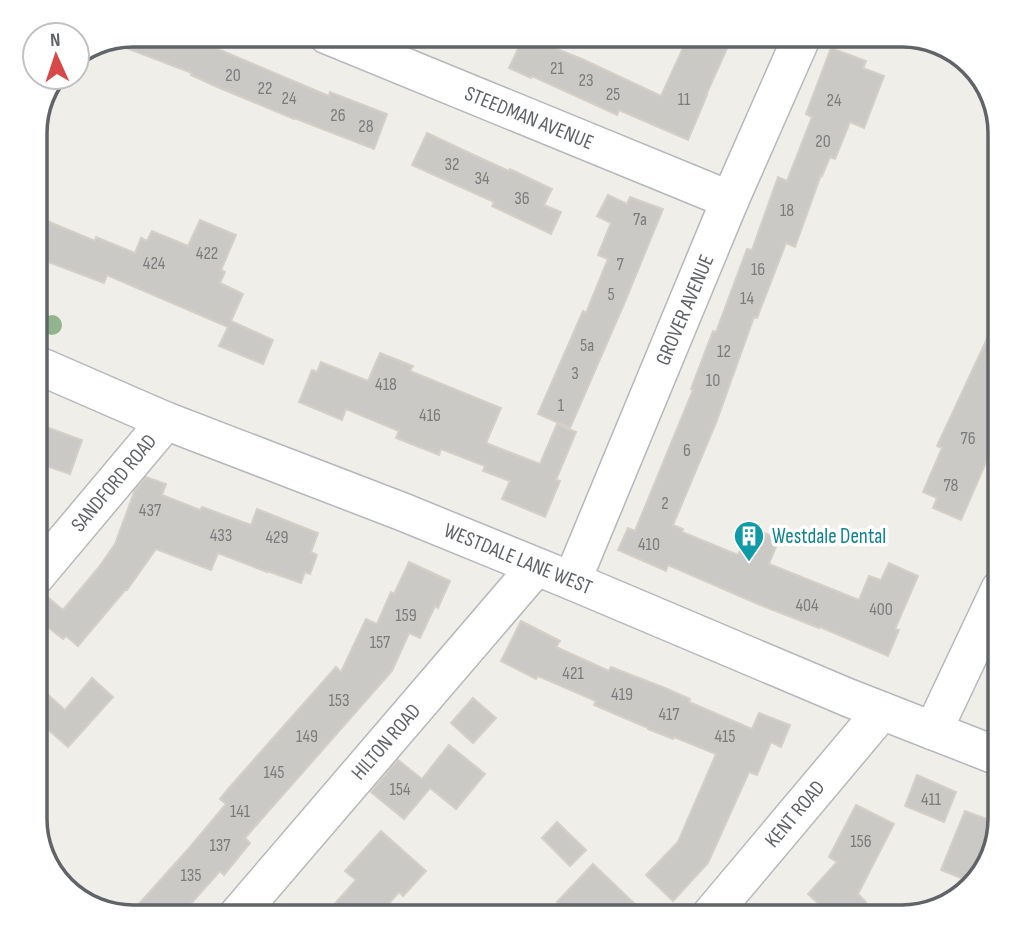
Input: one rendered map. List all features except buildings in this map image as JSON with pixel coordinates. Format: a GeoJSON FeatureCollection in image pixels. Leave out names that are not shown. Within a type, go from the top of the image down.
{"type":"FeatureCollection","features":[{"type":"Feature","properties":{"kind":"street","name":"STEEDMAN AVENUE"},"geometry":{"type":"LineString","coordinates":[[356,47],[730,200]]}},
{"type":"Feature","properties":{"kind":"street","name":"GROVER AVENUE"},"geometry":{"type":"LineString","coordinates":[[572,581],[730,200],[797,47]]}},
{"type":"Feature","properties":{"kind":"street","name":"WESTDALE LANE WEST"},"geometry":{"type":"LineString","coordinates":[[47,369],[166,421],[403,512],[988,752]]}},
{"type":"Feature","properties":{"kind":"street","name":"SANDFORD ROAD"},"geometry":{"type":"LineString","coordinates":[[47,563],[166,421]]}},
{"type":"Feature","properties":{"kind":"street","name":"HILTON ROAD"},"geometry":{"type":"LineString","coordinates":[[246,905],[536,567]]}},
{"type":"Feature","properties":{"kind":"street"},"geometry":{"type":"LineString","coordinates":[[933,731],[988,614]]}},
{"type":"Feature","properties":{"kind":"street","name":"KENT ROAD"},"geometry":{"type":"LineString","coordinates":[[719,905],[882,711]]}},
{"type":"Feature","properties":{"kind":"place","name":"Westdale Dental"},"geometry":{"type":"Point","coordinates":[749,563]}}]}
